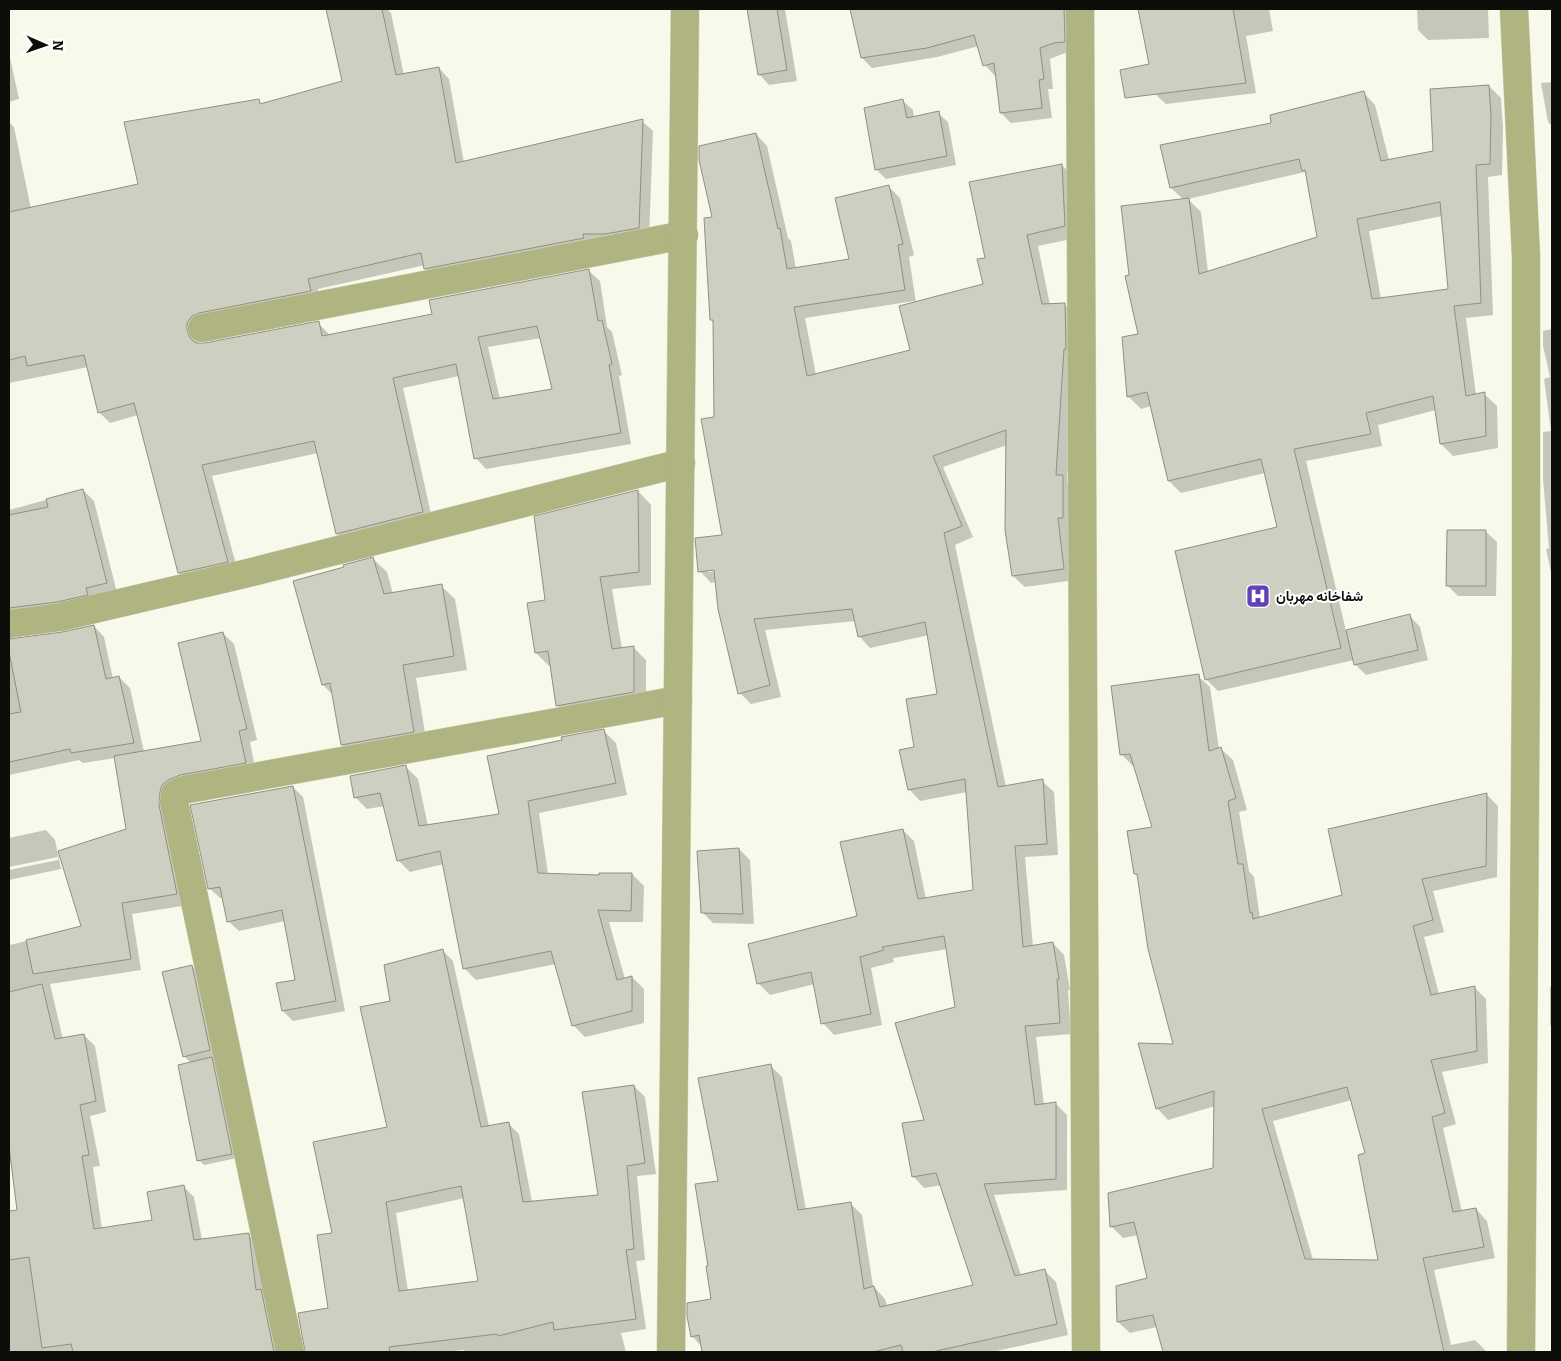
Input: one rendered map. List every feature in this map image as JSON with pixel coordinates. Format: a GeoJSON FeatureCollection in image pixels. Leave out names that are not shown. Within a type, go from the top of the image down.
{"type":"FeatureCollection","features":[{"type":"Feature","properties":{"kind":"street"},"geometry":{"type":"LineString","coordinates":[[670,1352],[684,235],[685,9]]}},
{"type":"Feature","properties":{"kind":"street"},"geometry":{"type":"LineString","coordinates":[[1080,9],[1086,1352]]}},
{"type":"Feature","properties":{"kind":"street"},"geometry":{"type":"LineString","coordinates":[[1514,9],[1526,256],[1526,655],[1521,1352]]}},
{"type":"Feature","properties":{"kind":"street"},"geometry":{"type":"LineString","coordinates":[[202,328],[684,235]]}},
{"type":"Feature","properties":{"kind":"street"},"geometry":{"type":"LineString","coordinates":[[9,624],[60,617],[244,574],[681,463]]}},
{"type":"Feature","properties":{"kind":"street"},"geometry":{"type":"LineString","coordinates":[[290,1352],[174,802],[175,794],[183,790],[678,700]]}},
{"type":"Feature","properties":{"kind":"building"},"geometry":{"type":"Polygon","coordinates":[[[326,9],[382,9],[396,75],[439,67],[456,163],[643,119],[639,228],[605,234],[583,234],[584,238],[424,269],[421,253],[308,279],[311,291],[192,316],[187,323],[190,338],[196,343],[205,343],[319,321],[322,336],[432,314],[429,300],[589,269],[598,321],[602,320],[612,364],[609,365],[621,433],[474,459],[456,364],[393,378],[423,512],[336,534],[314,441],[202,465],[228,562],[178,573],[134,403],[98,413],[84,355],[27,366],[25,356],[9,360],[9,212],[138,184],[124,122],[259,99],[260,104],[342,81],[326,9]],[[537,326],[478,337],[493,399],[552,389],[537,326]]]}},
{"type":"Feature","properties":{"kind":"building"},"geometry":{"type":"Polygon","coordinates":[[[747,9],[777,9],[787,70],[758,75],[747,9]]]}},
{"type":"Feature","properties":{"kind":"building"},"geometry":{"type":"Polygon","coordinates":[[[850,9],[1064,9],[1065,42],[1054,43],[1040,48],[1044,79],[1039,80],[1042,108],[1000,113],[994,63],[983,66],[974,35],[927,48],[861,58],[850,9]]]}},
{"type":"Feature","properties":{"kind":"building"},"geometry":{"type":"Polygon","coordinates":[[[1138,9],[1233,9],[1246,83],[1125,98],[1120,70],[1149,64],[1138,9]]]}},
{"type":"Feature","properties":{"kind":"building"},"geometry":{"type":"Polygon","coordinates":[[[1489,85],[1491,115],[1490,164],[1476,165],[1481,303],[1454,306],[1466,396],[1485,392],[1486,436],[1440,444],[1433,396],[1366,413],[1371,434],[1294,449],[1341,648],[1205,680],[1175,551],[1277,527],[1261,459],[1168,481],[1147,392],[1127,397],[1122,337],[1138,334],[1125,276],[1129,275],[1121,206],[1189,198],[1199,274],[1317,237],[1305,170],[1302,171],[1299,159],[1170,188],[1160,145],[1271,123],[1270,115],[1364,91],[1381,161],[1433,151],[1430,89],[1489,85]],[[1440,202],[1357,219],[1372,299],[1448,289],[1440,202]]]}},
{"type":"Feature","properties":{"kind":"building"},"geometry":{"type":"Polygon","coordinates":[[[903,99],[907,118],[939,111],[947,156],[875,170],[864,108],[903,99]]]}},
{"type":"Feature","properties":{"kind":"building"},"geometry":{"type":"Polygon","coordinates":[[[756,133],[778,229],[780,228],[787,269],[849,259],[835,198],[889,185],[903,244],[898,245],[905,290],[794,307],[807,376],[910,350],[899,306],[983,284],[977,259],[985,258],[969,182],[1062,164],[1065,226],[1027,235],[1042,304],[1065,303],[1066,349],[1064,349],[1056,475],[1063,475],[1063,518],[1058,518],[1064,569],[1012,576],[1005,530],[1006,430],[933,456],[962,526],[944,533],[998,787],[1043,779],[1047,844],[1015,846],[1023,947],[1053,942],[1059,979],[1057,979],[1060,1023],[1025,1026],[1035,1105],[1056,1102],[1056,1179],[984,1184],[1015,1276],[1045,1269],[1057,1324],[932,1352],[903,1352],[901,1345],[873,1352],[702,1352],[699,1335],[691,1337],[687,1316],[687,1303],[711,1299],[706,1266],[708,1266],[695,1184],[718,1181],[698,1078],[771,1064],[798,1210],[851,1202],[864,1289],[874,1286],[880,1307],[973,1285],[936,1173],[912,1177],[902,1123],[924,1120],[895,1023],[955,1007],[944,936],[882,947],[884,950],[860,957],[871,1014],[821,1024],[811,972],[757,984],[748,944],[857,916],[840,842],[903,829],[918,899],[973,890],[965,779],[908,790],[899,750],[914,747],[906,699],[937,694],[925,622],[858,637],[852,609],[754,619],[770,685],[738,694],[718,609],[714,570],[698,572],[695,538],[722,535],[701,419],[714,417],[713,320],[710,320],[704,218],[712,217],[699,160],[699,146],[756,133]]]}},
{"type":"Feature","properties":{"kind":"building"},"geometry":{"type":"Polygon","coordinates":[[[83,489],[107,583],[86,588],[88,595],[57,602],[9,608],[9,515],[48,507],[46,499],[83,489]]]}},
{"type":"Feature","properties":{"kind":"building"},"geometry":{"type":"Polygon","coordinates":[[[638,490],[639,572],[600,577],[612,649],[634,646],[634,692],[556,706],[548,651],[535,653],[527,603],[545,600],[534,516],[638,490]]]}},
{"type":"Feature","properties":{"kind":"building"},"geometry":{"type":"Polygon","coordinates":[[[1447,530],[1486,530],[1486,586],[1446,586],[1447,530]]]}},
{"type":"Feature","properties":{"kind":"building"},"geometry":{"type":"Polygon","coordinates":[[[373,557],[384,594],[442,584],[454,656],[403,665],[414,732],[341,745],[330,683],[322,685],[293,581],[373,557]]]}},
{"type":"Feature","properties":{"kind":"building"},"geometry":{"type":"Polygon","coordinates":[[[1410,614],[1418,650],[1354,665],[1346,630],[1410,614]]]}},
{"type":"Feature","properties":{"kind":"building"},"geometry":{"type":"Polygon","coordinates":[[[94,625],[106,679],[119,676],[134,743],[71,753],[70,749],[9,762],[9,714],[21,712],[9,652],[9,639],[62,632],[94,625]]]}},
{"type":"Feature","properties":{"kind":"building"},"geometry":{"type":"Polygon","coordinates":[[[223,632],[247,729],[239,731],[246,763],[180,775],[162,785],[159,805],[177,894],[122,903],[131,959],[33,974],[26,940],[81,926],[58,851],[126,829],[114,756],[201,741],[178,643],[223,632]]]}},
{"type":"Feature","properties":{"kind":"building"},"geometry":{"type":"Polygon","coordinates":[[[1199,674],[1209,751],[1221,747],[1236,798],[1228,801],[1238,864],[1243,864],[1250,913],[1252,912],[1253,919],[1342,895],[1328,829],[1487,793],[1486,866],[1422,879],[1433,920],[1413,926],[1431,995],[1475,986],[1477,1051],[1431,1060],[1445,1113],[1432,1117],[1453,1212],[1476,1208],[1484,1247],[1423,1258],[1444,1352],[1163,1352],[1153,1315],[1117,1322],[1116,1286],[1147,1278],[1134,1222],[1110,1227],[1108,1193],[1213,1168],[1214,1091],[1156,1109],[1138,1043],[1173,1044],[1148,949],[1137,874],[1134,874],[1127,831],[1152,827],[1130,754],[1120,755],[1111,686],[1199,674]],[[1347,1087],[1262,1109],[1305,1259],[1378,1260],[1358,1155],[1365,1153],[1347,1087]]]}},
{"type":"Feature","properties":{"kind":"building"},"geometry":{"type":"Polygon","coordinates":[[[604,729],[616,783],[528,801],[538,873],[599,875],[599,873],[632,873],[631,911],[598,910],[617,980],[632,976],[632,1011],[572,1026],[551,951],[463,969],[440,851],[397,861],[380,793],[354,798],[350,776],[406,765],[419,826],[499,814],[487,756],[562,740],[561,737],[604,729]]]}},
{"type":"Feature","properties":{"kind":"building"},"geometry":{"type":"Polygon","coordinates":[[[293,786],[336,1001],[282,1011],[276,983],[295,980],[282,910],[227,922],[220,887],[208,889],[190,805],[293,786]]]}},
{"type":"Feature","properties":{"kind":"building"},"geometry":{"type":"Polygon","coordinates":[[[739,848],[743,914],[701,913],[697,851],[739,848]]]}},
{"type":"Feature","properties":{"kind":"building"},"geometry":{"type":"Polygon","coordinates":[[[443,949],[481,1127],[509,1122],[523,1202],[598,1195],[582,1092],[634,1085],[645,1163],[627,1166],[634,1249],[626,1250],[636,1319],[554,1330],[553,1322],[498,1336],[497,1334],[389,1347],[390,1352],[305,1352],[298,1313],[328,1308],[317,1235],[332,1233],[313,1142],[387,1127],[360,1007],[390,1001],[384,965],[443,949]],[[461,1186],[386,1202],[399,1291],[478,1281],[461,1186]]]}},
{"type":"Feature","properties":{"kind":"building"},"geometry":{"type":"Polygon","coordinates":[[[192,965],[210,1050],[183,1057],[162,972],[192,965]]]}},
{"type":"Feature","properties":{"kind":"building"},"geometry":{"type":"Polygon","coordinates":[[[42,984],[55,1039],[84,1034],[96,1101],[80,1105],[89,1155],[82,1156],[94,1229],[152,1220],[147,1192],[184,1185],[194,1240],[249,1233],[256,1290],[261,1289],[274,1352],[73,1352],[71,1344],[42,1348],[29,1257],[9,1260],[9,1211],[17,1210],[9,1147],[9,992],[42,984]]]}},
{"type":"Feature","properties":{"kind":"building"},"geometry":{"type":"Polygon","coordinates":[[[212,1057],[232,1154],[197,1161],[178,1065],[212,1057]]]}},
{"type":"Feature","properties":{"kind":"place","name":"شفاخانه مهربان"},"geometry":{"type":"Point","coordinates":[1258,596]}}]}
